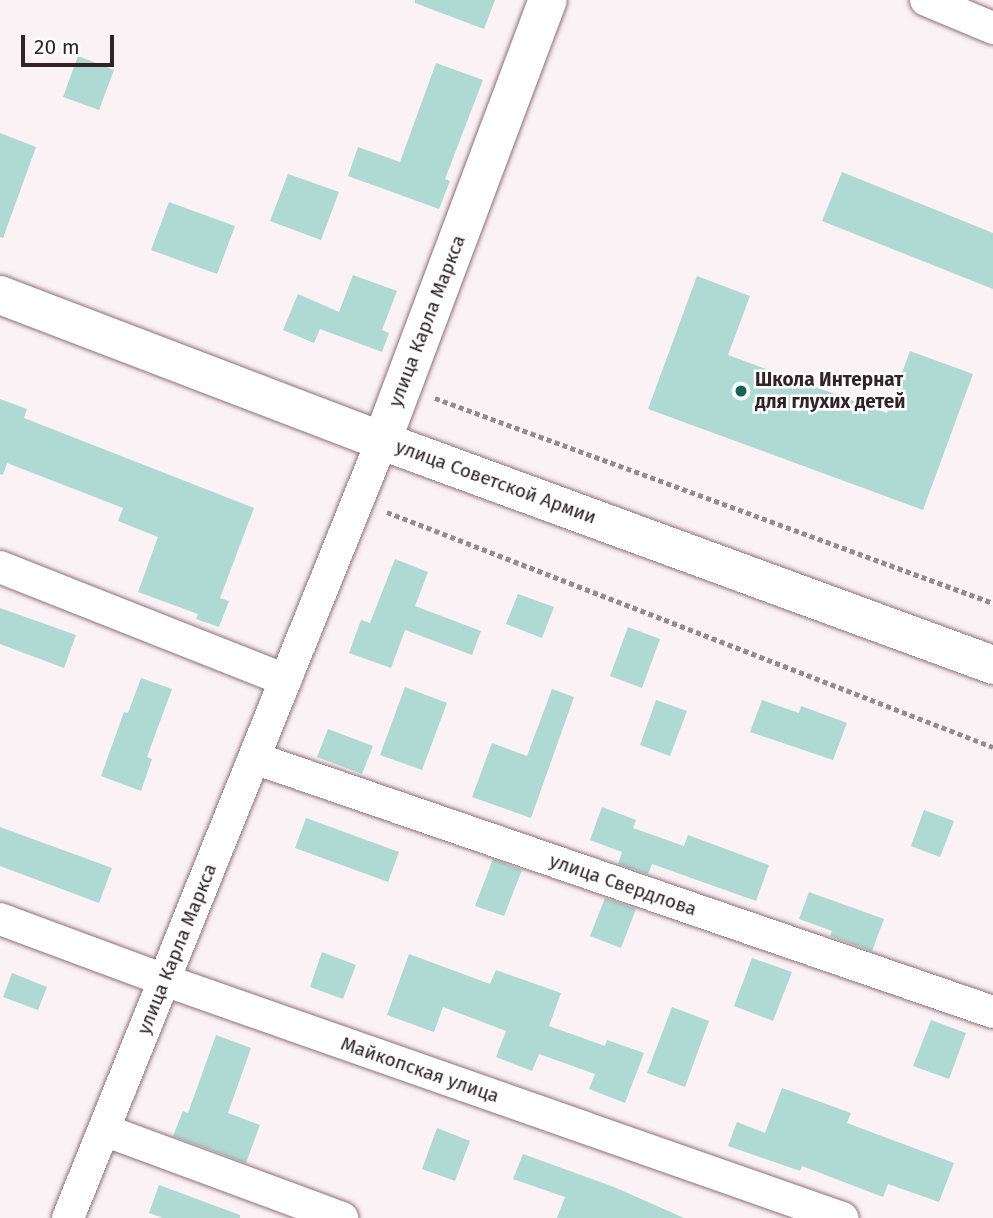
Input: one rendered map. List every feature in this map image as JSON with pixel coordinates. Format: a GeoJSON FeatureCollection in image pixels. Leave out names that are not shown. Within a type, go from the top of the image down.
{"type":"FeatureCollection","features":[{"type":"Feature","properties":{"kind":"main road","name":"улица Карла Маркса"},"geometry":{"type":"LineString","coordinates":[[382,441],[548,0]]}},
{"type":"Feature","properties":{"kind":"main road","name":"улица Советской Армии"},"geometry":{"type":"LineString","coordinates":[[0,295],[382,441],[993,665]]}},
{"type":"Feature","properties":{"kind":"street"},"geometry":{"type":"LineString","coordinates":[[926,0],[993,27]]}},
{"type":"Feature","properties":{"kind":"street","name":"улица Карла Маркса"},"geometry":{"type":"LineString","coordinates":[[68,1218],[382,441]]}},
{"type":"Feature","properties":{"kind":"street"},"geometry":{"type":"LineString","coordinates":[[0,567],[285,680]]}},
{"type":"Feature","properties":{"kind":"street","name":"улица Свердлова"},"geometry":{"type":"LineString","coordinates":[[254,758],[993,1012]]}},
{"type":"Feature","properties":{"kind":"street","name":"Майкопская улица"},"geometry":{"type":"LineString","coordinates":[[0,919],[164,980],[842,1218]]}},
{"type":"Feature","properties":{"kind":"street"},"geometry":{"type":"LineString","coordinates":[[104,1130],[342,1218]]}},
{"type":"Feature","properties":{"kind":"path"},"geometry":{"type":"LineString","coordinates":[[403,386],[993,603]]}},
{"type":"Feature","properties":{"kind":"path"},"geometry":{"type":"LineString","coordinates":[[358,501],[993,747]]}},
{"type":"Feature","properties":{"kind":"building"},"geometry":{"type":"Polygon","coordinates":[[[415,0],[495,0],[484,29],[415,3],[415,0]]]}},
{"type":"Feature","properties":{"kind":"building"},"geometry":{"type":"Polygon","coordinates":[[[78,56],[114,70],[99,110],[63,97],[78,56]]]}},
{"type":"Feature","properties":{"kind":"building"},"geometry":{"type":"Polygon","coordinates":[[[436,63],[483,80],[445,179],[450,181],[439,209],[348,176],[358,147],[400,162],[436,63]]]}},
{"type":"Feature","properties":{"kind":"building"},"geometry":{"type":"Polygon","coordinates":[[[0,133],[36,147],[3,238],[0,237],[0,133]]]}},
{"type":"Feature","properties":{"kind":"building"},"geometry":{"type":"Polygon","coordinates":[[[842,172],[993,233],[993,289],[822,221],[842,172]]]}},
{"type":"Feature","properties":{"kind":"building"},"geometry":{"type":"Polygon","coordinates":[[[288,174],[339,192],[321,240],[270,221],[288,174]]]}},
{"type":"Feature","properties":{"kind":"building"},"geometry":{"type":"Polygon","coordinates":[[[169,202],[235,226],[217,274],[151,250],[169,202]]]}},
{"type":"Feature","properties":{"kind":"building"},"geometry":{"type":"Polygon","coordinates":[[[353,275],[397,291],[382,330],[389,333],[382,352],[320,329],[314,343],[283,330],[298,294],[339,312],[353,275]]]}},
{"type":"Feature","properties":{"kind":"building","name":"Школа Интернат для глухих детей"},"geometry":{"type":"Polygon","coordinates":[[[697,276],[750,296],[728,355],[887,413],[910,351],[973,374],[923,510],[648,409],[697,276]]]}},
{"type":"Feature","properties":{"kind":"building"},"geometry":{"type":"Polygon","coordinates":[[[0,399],[27,409],[24,418],[254,508],[220,598],[229,601],[219,627],[196,619],[198,614],[138,592],[158,537],[118,521],[123,508],[7,463],[3,475],[0,474],[0,399]]]}},
{"type":"Feature","properties":{"kind":"building"},"geometry":{"type":"Polygon","coordinates":[[[395,559],[428,572],[415,606],[481,631],[472,655],[405,630],[391,668],[349,653],[361,620],[370,623],[395,559]]]}},
{"type":"Feature","properties":{"kind":"building"},"geometry":{"type":"Polygon","coordinates":[[[518,594],[554,607],[542,638],[506,624],[518,594]]]}},
{"type":"Feature","properties":{"kind":"building"},"geometry":{"type":"Polygon","coordinates":[[[0,608],[76,635],[64,668],[0,644],[0,608]]]}},
{"type":"Feature","properties":{"kind":"building"},"geometry":{"type":"Polygon","coordinates":[[[628,627],[660,639],[642,688],[610,676],[628,627]]]}},
{"type":"Feature","properties":{"kind":"building"},"geometry":{"type":"Polygon","coordinates":[[[141,678],[172,689],[147,757],[152,759],[141,791],[101,776],[124,712],[128,713],[141,678]]]}},
{"type":"Feature","properties":{"kind":"building"},"geometry":{"type":"Polygon","coordinates":[[[405,687],[447,703],[422,770],[380,755],[405,687]]]}},
{"type":"Feature","properties":{"kind":"building"},"geometry":{"type":"Polygon","coordinates":[[[552,689],[574,697],[531,818],[472,797],[492,743],[527,756],[552,689]]]}},
{"type":"Feature","properties":{"kind":"building"},"geometry":{"type":"Polygon","coordinates":[[[656,700],[687,711],[670,756],[640,745],[656,700]]]}},
{"type":"Feature","properties":{"kind":"building"},"geometry":{"type":"Polygon","coordinates":[[[762,700],[799,713],[801,706],[847,723],[833,760],[750,732],[762,700]]]}},
{"type":"Feature","properties":{"kind":"building"},"geometry":{"type":"Polygon","coordinates":[[[328,729],[373,746],[362,774],[317,757],[328,729]]]}},
{"type":"Feature","properties":{"kind":"building"},"geometry":{"type":"Polygon","coordinates":[[[602,807],[636,820],[633,828],[684,846],[688,835],[769,865],[756,901],[652,864],[648,874],[618,864],[622,852],[590,840],[602,807]]]}},
{"type":"Feature","properties":{"kind":"building"},"geometry":{"type":"Polygon","coordinates":[[[924,810],[954,821],[940,857],[911,846],[924,810]]]}},
{"type":"Feature","properties":{"kind":"building"},"geometry":{"type":"Polygon","coordinates":[[[306,818],[399,852],[388,882],[295,848],[306,818]]]}},
{"type":"Feature","properties":{"kind":"building"},"geometry":{"type":"Polygon","coordinates":[[[0,827],[112,868],[99,903],[0,866],[0,827]]]}},
{"type":"Feature","properties":{"kind":"building"},"geometry":{"type":"Polygon","coordinates":[[[493,859],[522,870],[504,916],[475,906],[493,859]]]}},
{"type":"Feature","properties":{"kind":"building"},"geometry":{"type":"Polygon","coordinates":[[[809,892],[884,919],[872,951],[830,936],[832,931],[799,919],[809,892]]]}},
{"type":"Feature","properties":{"kind":"building"},"geometry":{"type":"Polygon","coordinates":[[[605,898],[636,909],[621,948],[590,936],[605,898]]]}},
{"type":"Feature","properties":{"kind":"building"},"geometry":{"type":"Polygon","coordinates":[[[322,952],[356,965],[343,999],[310,987],[322,952]]]}},
{"type":"Feature","properties":{"kind":"building"},"geometry":{"type":"Polygon","coordinates":[[[409,954],[490,984],[496,970],[561,993],[549,1026],[605,1046],[607,1040],[644,1053],[625,1103],[589,1089],[595,1074],[539,1054],[532,1071],[496,1057],[506,1031],[443,1007],[434,1032],[387,1015],[409,954]]]}},
{"type":"Feature","properties":{"kind":"building"},"geometry":{"type":"Polygon","coordinates":[[[752,958],[792,972],[773,1021],[734,1006],[752,958]]]}},
{"type":"Feature","properties":{"kind":"building"},"geometry":{"type":"Polygon","coordinates":[[[12,973],[47,987],[38,1010],[3,997],[12,973]]]}},
{"type":"Feature","properties":{"kind":"building"},"geometry":{"type":"Polygon","coordinates":[[[672,1007],[709,1021],[685,1087],[647,1073],[672,1007]]]}},
{"type":"Feature","properties":{"kind":"building"},"geometry":{"type":"Polygon","coordinates":[[[931,1020],[966,1033],[949,1079],[913,1066],[931,1020]]]}},
{"type":"Feature","properties":{"kind":"building"},"geometry":{"type":"Polygon","coordinates":[[[216,1035],[251,1048],[228,1113],[260,1125],[246,1163],[173,1136],[183,1111],[188,1113],[216,1035]]]}},
{"type":"Feature","properties":{"kind":"building"},"geometry":{"type":"Polygon","coordinates":[[[782,1088],[851,1113],[847,1123],[954,1163],[939,1202],[888,1184],[883,1197],[802,1166],[800,1171],[728,1146],[737,1122],[765,1133],[782,1088]]]}},
{"type":"Feature","properties":{"kind":"building"},"geometry":{"type":"Polygon","coordinates":[[[437,1128],[470,1141],[455,1181],[422,1169],[437,1128]]]}},
{"type":"Feature","properties":{"kind":"building"},"geometry":{"type":"Polygon","coordinates":[[[523,1154],[614,1187],[684,1218],[557,1218],[565,1197],[513,1179],[523,1154]]]}},
{"type":"Feature","properties":{"kind":"building"},"geometry":{"type":"Polygon","coordinates":[[[159,1185],[240,1215],[240,1218],[163,1218],[149,1213],[159,1185]]]}},
{"type":"Feature","properties":{"kind":"place","name":"Школа Интернат для глухих детей"},"geometry":{"type":"Point","coordinates":[741,391]}}]}
